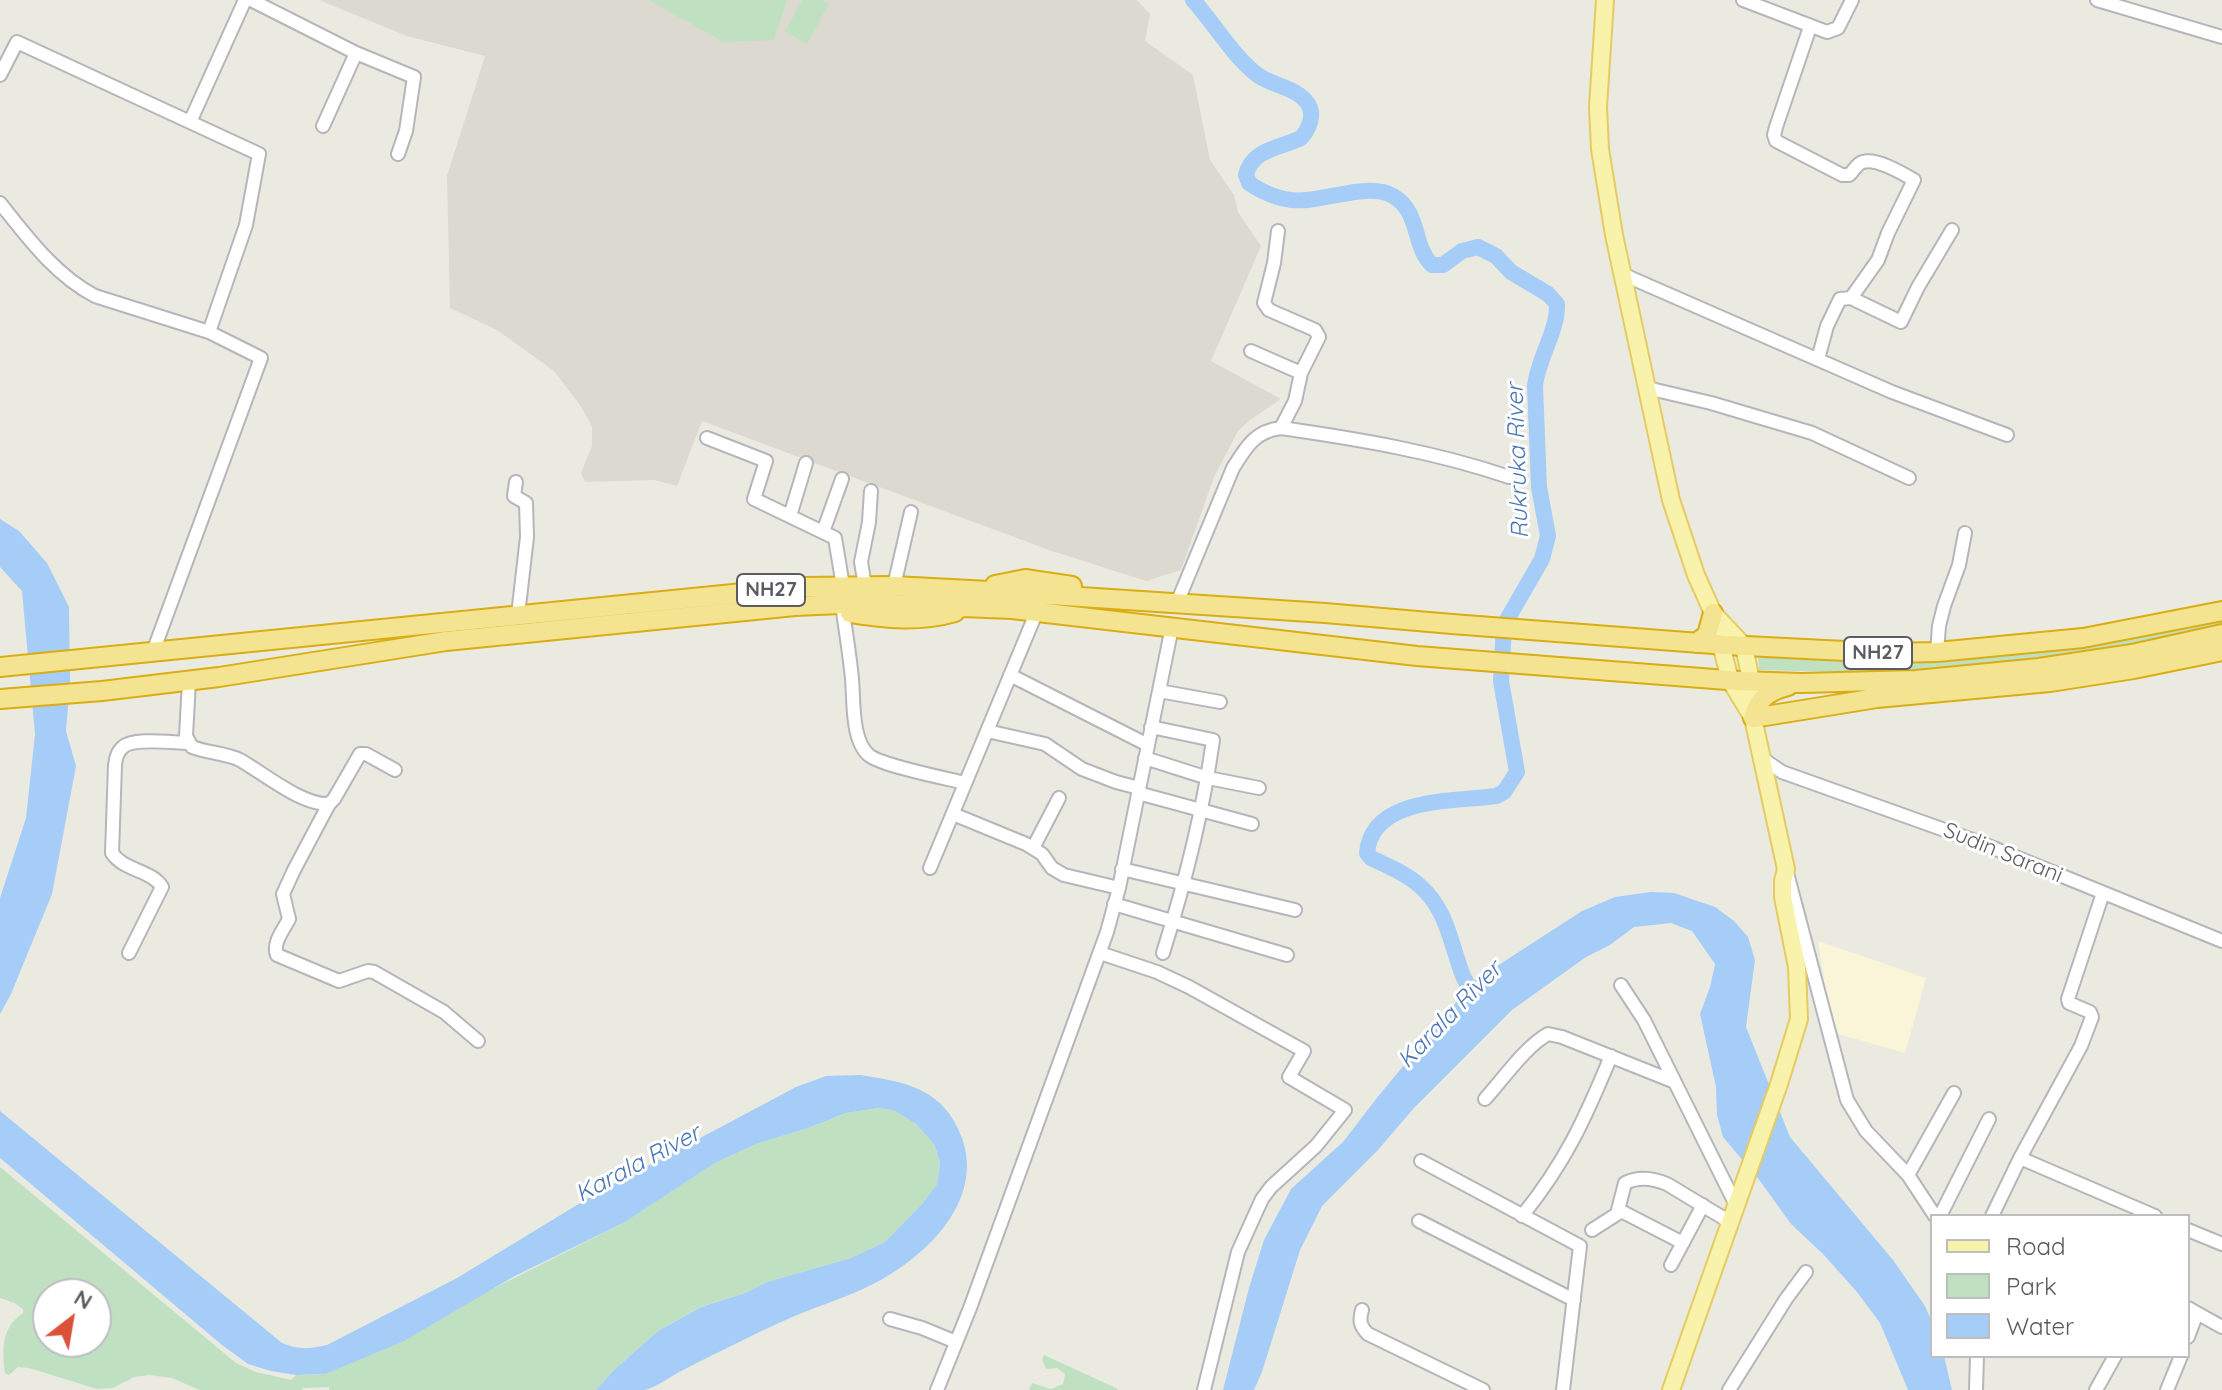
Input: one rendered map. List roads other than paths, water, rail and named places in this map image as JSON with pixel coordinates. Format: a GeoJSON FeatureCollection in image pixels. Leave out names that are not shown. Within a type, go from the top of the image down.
{"type":"FeatureCollection","features":[{"type":"Feature","properties":{"kind":"highway","name":"NH27"},"geometry":{"type":"LineString","coordinates":[[0,667],[803,587],[843,586],[894,586],[1037,611],[1448,658],[1802,683],[1916,680],[2039,668],[2132,654],[2222,634]]}},
{"type":"Feature","properties":{"kind":"highway","name":"NH27"},"geometry":{"type":"LineString","coordinates":[[809,605],[914,619],[942,616],[975,598]]}},
{"type":"Feature","properties":{"kind":"highway","name":"NH27"},"geometry":{"type":"LineString","coordinates":[[0,699],[189,681],[446,641],[809,605],[975,598],[1116,599],[1720,645],[1885,653],[1937,652],[2083,638],[2222,611]]}},
{"type":"Feature","properties":{"kind":"highway"},"geometry":{"type":"LineString","coordinates":[[1172,627],[1177,603]]}},
{"type":"Feature","properties":{"kind":"highway"},"geometry":{"type":"LineString","coordinates":[[1696,643],[1707,635],[1713,613]]}},
{"type":"Feature","properties":{"kind":"highway"},"geometry":{"type":"LineString","coordinates":[[1802,683],[1766,694],[1756,706],[1753,718],[1877,698],[2065,680],[2222,651]]}},
{"type":"Feature","properties":{"kind":"main road"},"geometry":{"type":"LineString","coordinates":[[1605,0],[1598,107],[1600,149],[1622,274],[1671,500],[1696,575],[1713,613],[1730,680],[1753,718]]}},
{"type":"Feature","properties":{"kind":"main road"},"geometry":{"type":"LineString","coordinates":[[1671,1390],[1795,1037],[1799,1009],[1797,967],[1783,897],[1786,869],[1753,718],[1751,681],[1744,646],[1713,613]]}},
{"type":"Feature","properties":{"kind":"street"},"geometry":{"type":"LineString","coordinates":[[190,122],[248,0],[356,53],[414,77],[406,131],[398,154]]}},
{"type":"Feature","properties":{"kind":"street"},"geometry":{"type":"LineString","coordinates":[[1743,0],[1820,31],[1833,32],[1852,0]]}},
{"type":"Feature","properties":{"kind":"street"},"geometry":{"type":"LineString","coordinates":[[2097,0],[2222,37]]}},
{"type":"Feature","properties":{"kind":"street"},"geometry":{"type":"LineString","coordinates":[[2151,16],[2153,0]]}},
{"type":"Feature","properties":{"kind":"street"},"geometry":{"type":"LineString","coordinates":[[1810,27],[1776,127],[1776,141],[1842,175],[1849,175],[1858,165],[1868,162],[1894,168],[1914,180],[1878,260],[1851,298]]}},
{"type":"Feature","properties":{"kind":"street"},"geometry":{"type":"LineString","coordinates":[[0,75],[17,42],[259,154],[246,225],[209,332]]}},
{"type":"Feature","properties":{"kind":"street"},"geometry":{"type":"LineString","coordinates":[[323,126],[356,53]]}},
{"type":"Feature","properties":{"kind":"street"},"geometry":{"type":"LineString","coordinates":[[0,203],[49,262],[83,290],[209,332],[261,358],[153,652]]}},
{"type":"Feature","properties":{"kind":"street"},"geometry":{"type":"LineString","coordinates":[[1818,359],[1827,326],[1837,302],[1843,298],[1851,298],[1901,322],[1952,230]]}},
{"type":"Feature","properties":{"kind":"street"},"geometry":{"type":"LineString","coordinates":[[1278,231],[1264,303],[1269,310],[1317,332],[1319,337],[1301,373],[1295,401],[1281,428]]}},
{"type":"Feature","properties":{"kind":"street"},"geometry":{"type":"LineString","coordinates":[[1622,274],[1892,392],[2007,435]]}},
{"type":"Feature","properties":{"kind":"street"},"geometry":{"type":"LineString","coordinates":[[1251,351],[1301,373]]}},
{"type":"Feature","properties":{"kind":"street"},"geometry":{"type":"LineString","coordinates":[[1647,388],[1812,433],[1909,478]]}},
{"type":"Feature","properties":{"kind":"street"},"geometry":{"type":"LineString","coordinates":[[1177,603],[1233,468],[1264,431],[1281,428],[1340,436],[1509,477]]}},
{"type":"Feature","properties":{"kind":"street"},"geometry":{"type":"LineString","coordinates":[[707,438],[766,461],[754,499],[835,538],[843,586]]}},
{"type":"Feature","properties":{"kind":"street"},"geometry":{"type":"LineString","coordinates":[[790,516],[806,463]]}},
{"type":"Feature","properties":{"kind":"street"},"geometry":{"type":"LineString","coordinates":[[823,532],[842,479]]}},
{"type":"Feature","properties":{"kind":"street"},"geometry":{"type":"LineString","coordinates":[[516,482],[514,496],[526,503],[527,537],[518,615]]}},
{"type":"Feature","properties":{"kind":"street"},"geometry":{"type":"LineString","coordinates":[[865,586],[861,562],[871,491]]}},
{"type":"Feature","properties":{"kind":"street"},"geometry":{"type":"LineString","coordinates":[[894,586],[911,512]]}},
{"type":"Feature","properties":{"kind":"street"},"geometry":{"type":"LineString","coordinates":[[1937,652],[1939,626],[1959,565],[1965,533]]}},
{"type":"Feature","properties":{"kind":"street"},"geometry":{"type":"LineString","coordinates":[[843,611],[855,722],[862,748],[875,759],[965,783]]}},
{"type":"Feature","properties":{"kind":"street"},"geometry":{"type":"LineString","coordinates":[[930,868],[1037,611]]}},
{"type":"Feature","properties":{"kind":"street"},"geometry":{"type":"LineString","coordinates":[[937,1390],[1100,953],[1119,888],[1172,627]]}},
{"type":"Feature","properties":{"kind":"street"},"geometry":{"type":"LineString","coordinates":[[1010,675],[1146,752],[1208,778],[1259,788]]}},
{"type":"Feature","properties":{"kind":"street"},"geometry":{"type":"LineString","coordinates":[[189,681],[186,736],[192,747],[240,760],[317,804],[329,804]]}},
{"type":"Feature","properties":{"kind":"street"},"geometry":{"type":"LineString","coordinates":[[1159,691],[1220,702]]}},
{"type":"Feature","properties":{"kind":"street"},"geometry":{"type":"LineString","coordinates":[[1151,727],[1213,740],[1208,778],[1184,884],[1163,953]]}},
{"type":"Feature","properties":{"kind":"street"},"geometry":{"type":"LineString","coordinates":[[987,731],[1045,744],[1082,769],[1138,791],[1252,824]]}},
{"type":"Feature","properties":{"kind":"street"},"geometry":{"type":"LineString","coordinates":[[129,953],[162,887],[156,879],[123,864],[112,853],[117,754],[131,742],[189,743]]}},
{"type":"Feature","properties":{"kind":"street"},"geometry":{"type":"LineString","coordinates":[[395,770],[366,754],[360,754],[329,804],[283,894],[289,919],[274,950],[277,955],[339,981],[368,971],[374,972],[444,1012],[478,1041]]}},
{"type":"Feature","properties":{"kind":"street","name":"Sudin Sarani"},"geometry":{"type":"LineString","coordinates":[[1763,759],[1782,772],[1981,843],[2222,941]]}},
{"type":"Feature","properties":{"kind":"street"},"geometry":{"type":"LineString","coordinates":[[1768,785],[1782,772]]}},
{"type":"Feature","properties":{"kind":"street"},"geometry":{"type":"LineString","coordinates":[[1033,848],[1059,798]]}},
{"type":"Feature","properties":{"kind":"street"},"geometry":{"type":"LineString","coordinates":[[953,814],[1033,848],[1057,871],[1119,888]]}},
{"type":"Feature","properties":{"kind":"street"},"geometry":{"type":"LineString","coordinates":[[1122,869],[1295,910]]}},
{"type":"Feature","properties":{"kind":"street"},"geometry":{"type":"LineString","coordinates":[[1786,869],[1847,1100],[1866,1131],[1908,1175],[1936,1214]]}},
{"type":"Feature","properties":{"kind":"street"},"geometry":{"type":"LineString","coordinates":[[1993,1214],[2081,1046],[2092,1017],[2090,1012],[2069,1003],[2068,999],[2103,893]]}},
{"type":"Feature","properties":{"kind":"street"},"geometry":{"type":"LineString","coordinates":[[1114,904],[1287,955]]}},
{"type":"Feature","properties":{"kind":"street"},"geometry":{"type":"LineString","coordinates":[[1100,953],[1157,972],[1189,987],[1304,1051],[1289,1077],[1345,1110],[1316,1146],[1262,1199],[1238,1252],[1204,1390]]}},
{"type":"Feature","properties":{"kind":"street"},"geometry":{"type":"LineString","coordinates":[[1621,985],[1644,1020],[1736,1205]]}},
{"type":"Feature","properties":{"kind":"street"},"geometry":{"type":"LineString","coordinates":[[1485,1099],[1545,1035],[1553,1035],[1675,1082]]}},
{"type":"Feature","properties":{"kind":"street"},"geometry":{"type":"LineString","coordinates":[[1522,1216],[1556,1172],[1587,1115],[1611,1056]]}},
{"type":"Feature","properties":{"kind":"street"},"geometry":{"type":"LineString","coordinates":[[1908,1175],[1954,1093]]}},
{"type":"Feature","properties":{"kind":"street"},"geometry":{"type":"LineString","coordinates":[[1938,1214],[1989,1119]]}},
{"type":"Feature","properties":{"kind":"street"},"geometry":{"type":"LineString","coordinates":[[2020,1158],[2150,1214]]}},
{"type":"Feature","properties":{"kind":"street"},"geometry":{"type":"LineString","coordinates":[[1421,1161],[1580,1246],[1563,1390]]}},
{"type":"Feature","properties":{"kind":"street"},"geometry":{"type":"LineString","coordinates":[[1592,1230],[1614,1217],[1619,1210],[1625,1183],[1639,1178],[1667,1184],[1730,1222]]}},
{"type":"Feature","properties":{"kind":"street"},"geometry":{"type":"LineString","coordinates":[[1671,1265],[1703,1205]]}},
{"type":"Feature","properties":{"kind":"street"},"geometry":{"type":"LineString","coordinates":[[1619,1210],[1683,1243]]}},
{"type":"Feature","properties":{"kind":"street"},"geometry":{"type":"LineString","coordinates":[[1419,1221],[1574,1300]]}},
{"type":"Feature","properties":{"kind":"street"},"geometry":{"type":"LineString","coordinates":[[2190,1231],[2222,1244]]}},
{"type":"Feature","properties":{"kind":"street"},"geometry":{"type":"LineString","coordinates":[[1729,1390],[1806,1272]]}},
{"type":"Feature","properties":{"kind":"street"},"geometry":{"type":"LineString","coordinates":[[1362,1310],[1361,1324],[1368,1334],[1483,1390]]}},
{"type":"Feature","properties":{"kind":"street"},"geometry":{"type":"LineString","coordinates":[[2193,1311],[2222,1327]]}},
{"type":"Feature","properties":{"kind":"street"},"geometry":{"type":"LineString","coordinates":[[890,1319],[956,1342]]}},
{"type":"Feature","properties":{"kind":"street"},"geometry":{"type":"LineString","coordinates":[[1976,1390],[1977,1358]]}},
{"type":"Feature","properties":{"kind":"street"},"geometry":{"type":"LineString","coordinates":[[2167,1390],[2180,1358]]}},
{"type":"Feature","properties":{"kind":"street"},"geometry":{"type":"LineString","coordinates":[[2096,1390],[2113,1360]]}},
{"type":"Feature","properties":{"kind":"water"},"geometry":{"type":"Polygon","coordinates":[[[0,519],[19,531],[47,563],[69,607],[70,683],[66,731],[76,766],[52,894],[0,1014],[0,898],[26,818],[35,734],[22,591],[0,567],[0,519]]]}},
{"type":"Feature","properties":{"kind":"water","name":"Karala River"},"geometry":{"type":"Polygon","coordinates":[[[1651,892],[1674,893],[1715,907],[1734,921],[1748,937],[1755,960],[1746,1027],[1790,1137],[1893,1260],[1925,1306],[1930,1317],[1930,1358],[1944,1358],[1952,1390],[1908,1390],[1880,1323],[1823,1254],[1791,1224],[1723,1137],[1700,1014],[1715,964],[1692,931],[1671,923],[1634,927],[1512,1010],[1413,1109],[1378,1150],[1322,1206],[1300,1250],[1254,1390],[1223,1390],[1264,1240],[1291,1189],[1343,1142],[1474,981],[1582,911],[1615,897],[1651,892]]]}},
{"type":"Feature","properties":{"kind":"water"},"geometry":{"type":"Polygon","coordinates":[[[860,1075],[893,1081],[922,1091],[945,1108],[954,1122],[962,1138],[967,1161],[965,1183],[947,1223],[915,1257],[877,1282],[769,1328],[645,1390],[596,1390],[658,1331],[701,1307],[745,1293],[767,1282],[851,1258],[885,1242],[937,1184],[940,1162],[934,1144],[916,1124],[895,1111],[879,1108],[846,1113],[756,1144],[715,1163],[625,1222],[513,1277],[404,1341],[325,1374],[296,1375],[248,1364],[0,1158],[0,1111],[282,1343],[309,1348],[327,1345],[457,1278],[595,1194],[796,1087],[826,1076],[860,1075]]]}},
{"type":"Feature","properties":{"kind":"waterway","name":"Rukruka River"},"geometry":{"type":"LineString","coordinates":[[1193,0],[1250,69],[1298,94],[1310,108],[1310,122],[1301,138],[1268,150],[1254,160],[1246,175],[1249,183],[1262,191],[1292,200],[1363,191],[1384,192],[1402,203],[1408,211],[1421,248],[1432,265],[1443,265],[1462,251],[1478,247],[1496,256],[1511,272],[1548,294],[1557,304],[1535,386],[1539,487],[1548,536],[1542,559],[1504,625],[1501,681],[1517,772],[1504,792],[1496,796],[1418,805],[1399,811],[1372,834],[1367,853],[1409,877],[1429,895],[1442,916],[1463,976],[1479,1003]]}}]}
